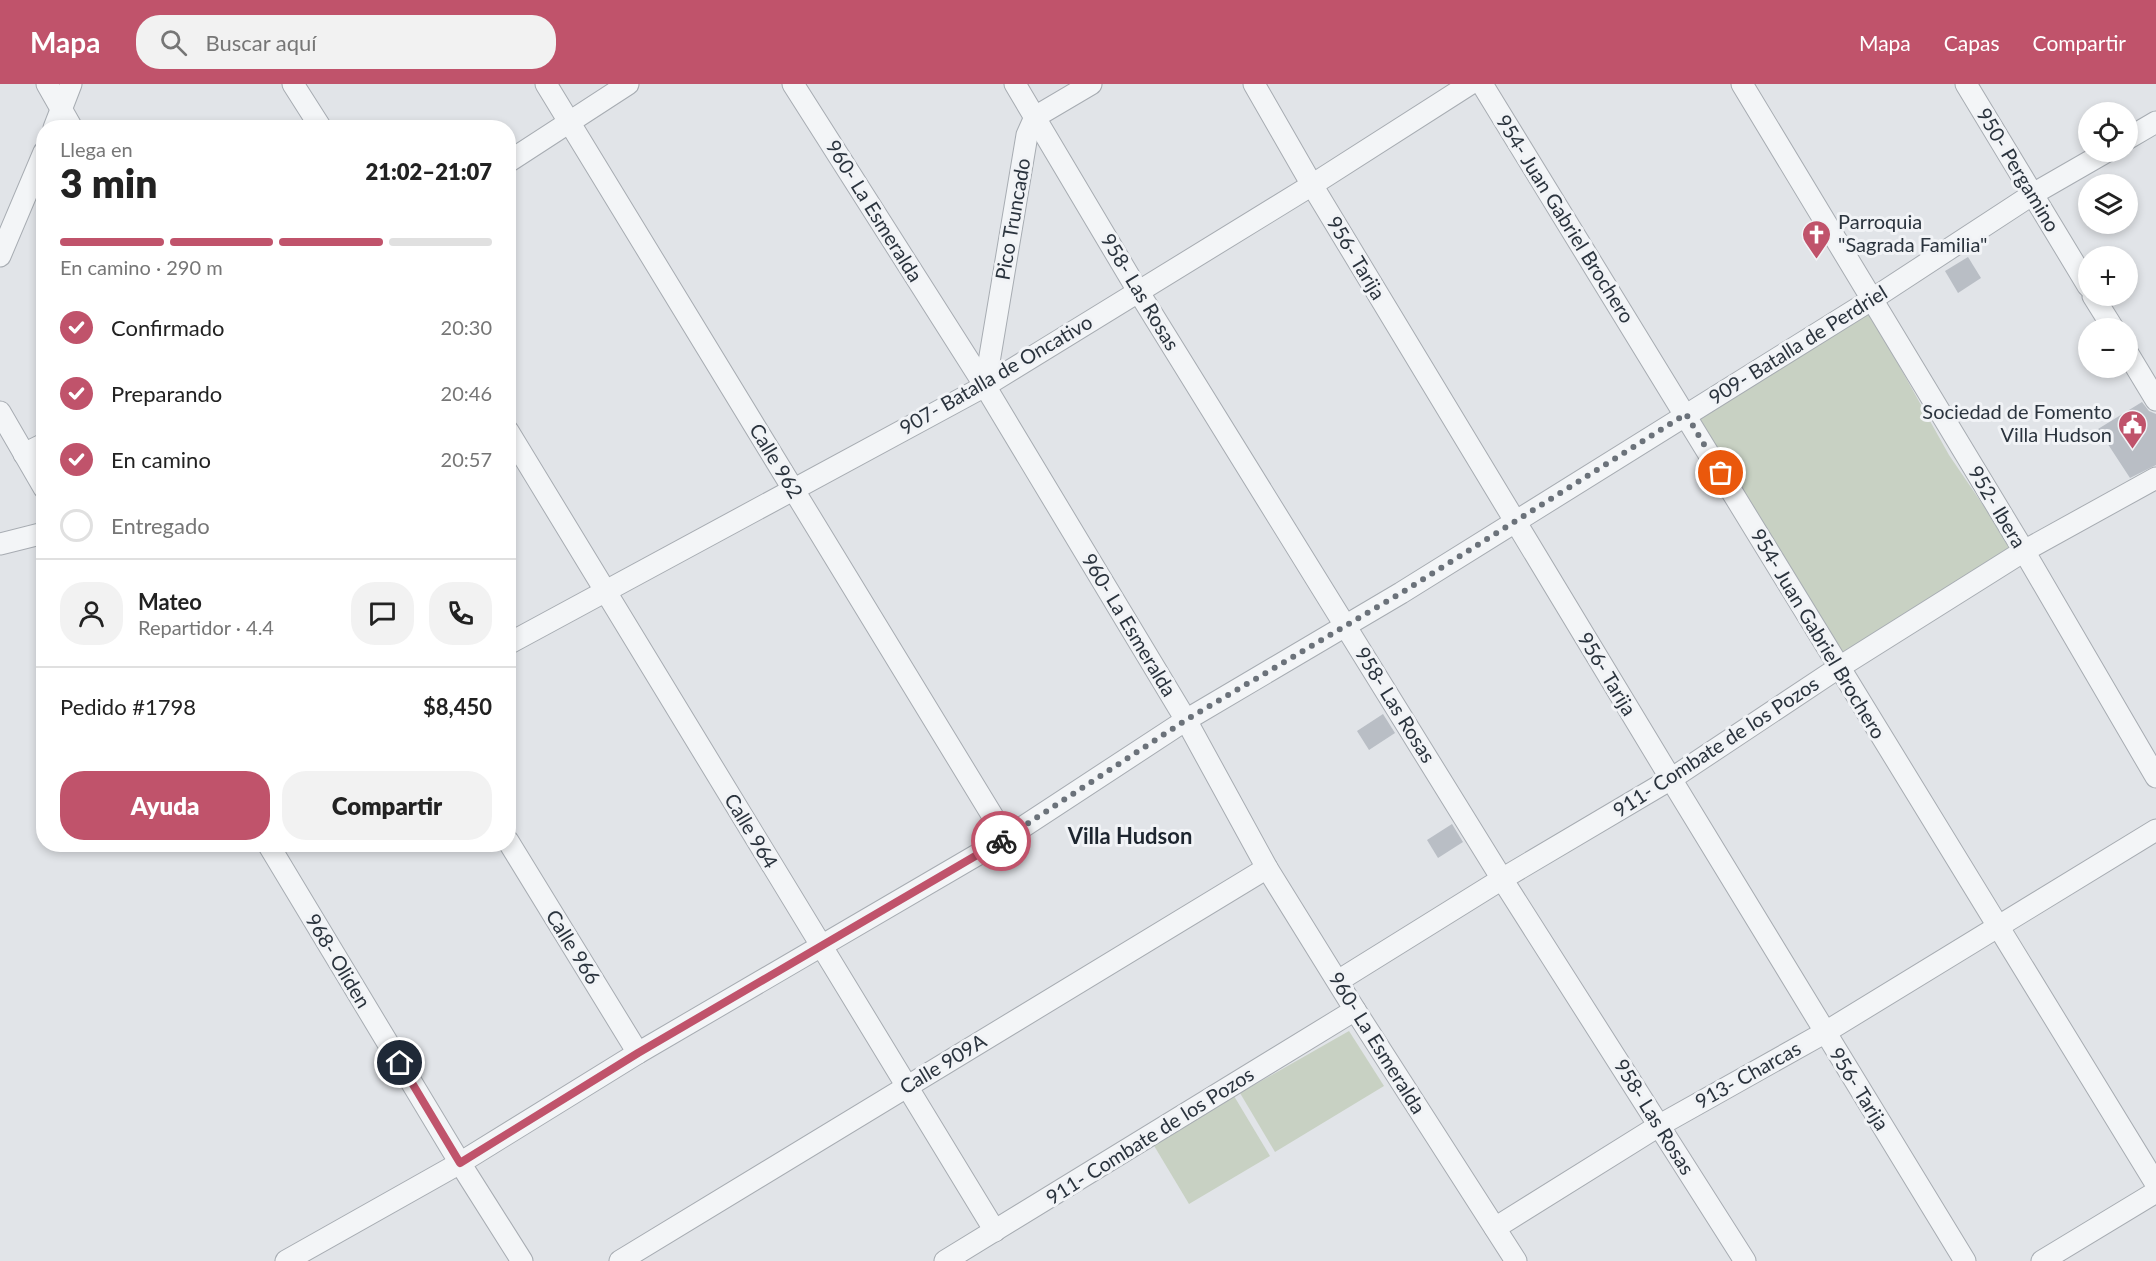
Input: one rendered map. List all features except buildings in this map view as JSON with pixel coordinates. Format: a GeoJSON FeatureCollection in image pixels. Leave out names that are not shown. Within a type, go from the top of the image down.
{"type":"FeatureCollection","features":[{"type":"Feature","properties":{"kind":"street"},"geometry":{"type":"LineString","coordinates":[[47,84],[58,118]]}},
{"type":"Feature","properties":{"kind":"street"},"geometry":{"type":"LineString","coordinates":[[58,118],[71,84]]}},
{"type":"Feature","properties":{"kind":"street"},"geometry":{"type":"LineString","coordinates":[[293,84],[316,120]]}},
{"type":"Feature","properties":{"kind":"street","name":"Calle 962"},"geometry":{"type":"LineString","coordinates":[[546,84],[1006,838]]}},
{"type":"Feature","properties":{"kind":"street"},"geometry":{"type":"LineString","coordinates":[[516,157],[628,84]]}},
{"type":"Feature","properties":{"kind":"street","name":"960- La Esmeralda"},"geometry":{"type":"LineString","coordinates":[[793,84],[985,386],[1186,720],[1267,868],[1354,1010],[1516,1261]]}},
{"type":"Feature","properties":{"kind":"street","name":"958- Las Rosas"},"geometry":{"type":"LineString","coordinates":[[1015,84],[1138,291],[1502,879],[1745,1261]]}},
{"type":"Feature","properties":{"kind":"street"},"geometry":{"type":"LineString","coordinates":[[1035,117],[1090,84]]}},
{"type":"Feature","properties":{"kind":"street","name":"956- Tarija"},"geometry":{"type":"LineString","coordinates":[[1254,84],[1312,185],[1824,1033],[1965,1261]]}},
{"type":"Feature","properties":{"kind":"street","name":"907- Batalla de Oncativo"},"geometry":{"type":"LineString","coordinates":[[516,640],[985,386],[1312,185],[1470,84]]}},
{"type":"Feature","properties":{"kind":"street","name":"954- Juan Gabriel Brochero"},"geometry":{"type":"LineString","coordinates":[[1482,84],[1686,414],[1997,928],[2156,1184]]}},
{"type":"Feature","properties":{"kind":"street","name":"952- Ibera"},"geometry":{"type":"LineString","coordinates":[[1742,84],[2024,551],[2156,777]]}},
{"type":"Feature","properties":{"kind":"street","name":"950- Pergamino"},"geometry":{"type":"LineString","coordinates":[[1966,84],[2078,269]]}},
{"type":"Feature","properties":{"kind":"street","name":"Pico Truncado"},"geometry":{"type":"LineString","coordinates":[[985,386],[1028,135],[1035,117]]}},
{"type":"Feature","properties":{"kind":"street"},"geometry":{"type":"LineString","coordinates":[[2138,133],[2156,122]]}},
{"type":"Feature","properties":{"kind":"street","name":"909- Batalla de Perdriel"},"geometry":{"type":"LineString","coordinates":[[286,1261],[460,1163],[638,1053],[1006,838],[1186,720],[1346,627],[1871,300],[2033,194],[2089,162]]}},
{"type":"Feature","properties":{"kind":"street"},"geometry":{"type":"LineString","coordinates":[[0,256],[36,171]]}},
{"type":"Feature","properties":{"kind":"street"},"geometry":{"type":"LineString","coordinates":[[2138,370],[2156,400]]}},
{"type":"Feature","properties":{"kind":"street"},"geometry":{"type":"LineString","coordinates":[[0,412],[36,474]]}},
{"type":"Feature","properties":{"kind":"street","name":"Calle 964"},"geometry":{"type":"LineString","coordinates":[[516,444],[994,1231]]}},
{"type":"Feature","properties":{"kind":"street"},"geometry":{"type":"LineString","coordinates":[[24,454],[36,448]]}},
{"type":"Feature","properties":{"kind":"street","name":"911- Combate de los Pozos"},"geometry":{"type":"LineString","coordinates":[[1338,981],[1502,879],[1671,779],[1838,668],[2024,551],[2156,478]]}},
{"type":"Feature","properties":{"kind":"street"},"geometry":{"type":"LineString","coordinates":[[0,544],[36,535]]}},
{"type":"Feature","properties":{"kind":"street","name":"913- Charcas"},"geometry":{"type":"LineString","coordinates":[[1495,1228],[1660,1125],[1824,1033],[2156,830]]}},
{"type":"Feature","properties":{"kind":"street","name":"968- Oliden"},"geometry":{"type":"LineString","coordinates":[[273,852],[460,1163],[522,1261]]}},
{"type":"Feature","properties":{"kind":"street","name":"Calle 966"},"geometry":{"type":"LineString","coordinates":[[515,852],[638,1053]]}},
{"type":"Feature","properties":{"kind":"street","name":"Calle 909A"},"geometry":{"type":"LineString","coordinates":[[620,1261],[1267,868]]}},
{"type":"Feature","properties":{"kind":"street","name":"911- Combate de los Pozos"},"geometry":{"type":"LineString","coordinates":[[945,1261],[1354,1010]]}},
{"type":"Feature","properties":{"kind":"street"},"geometry":{"type":"LineString","coordinates":[[2042,1261],[2156,1192]]}},
{"type":"Feature","properties":{"kind":"green space"},"geometry":{"type":"Polygon","coordinates":[[[1868,310],[1949,455],[2013,549],[1840,658],[1694,417],[1868,310]]]}},
{"type":"Feature","properties":{"kind":"green space"},"geometry":{"type":"Polygon","coordinates":[[[1349,1031],[1384,1086],[1275,1152],[1240,1093],[1349,1031]]]}},
{"type":"Feature","properties":{"kind":"green space"},"geometry":{"type":"Polygon","coordinates":[[[1234,1096],[1270,1156],[1189,1204],[1153,1144],[1234,1096]]]}},
{"type":"Feature","properties":{"kind":"way so far"},"geometry":{"type":"LineString","coordinates":[[1001,841],[1186,720],[1346,627],[1686,414],[1721,473]]}},
{"type":"Feature","properties":{"kind":"place","name":"Parroquia \"Sagrada Familia\""},"geometry":{"type":"Point","coordinates":[1817,260]}},
{"type":"Feature","properties":{"kind":"place","name":"Sociedad de Fomento Villa Hudson"},"geometry":{"type":"Point","coordinates":[2133,450]}},
{"type":"Feature","properties":{"kind":"district","name":"Villa Hudson"},"geometry":{"type":"Point","coordinates":[1130,836]}},
{"type":"Feature","properties":{"kind":"route"},"geometry":{"type":"LineString","coordinates":[[400,1063],[460,1163],[638,1053],[1001,841]]}}]}
